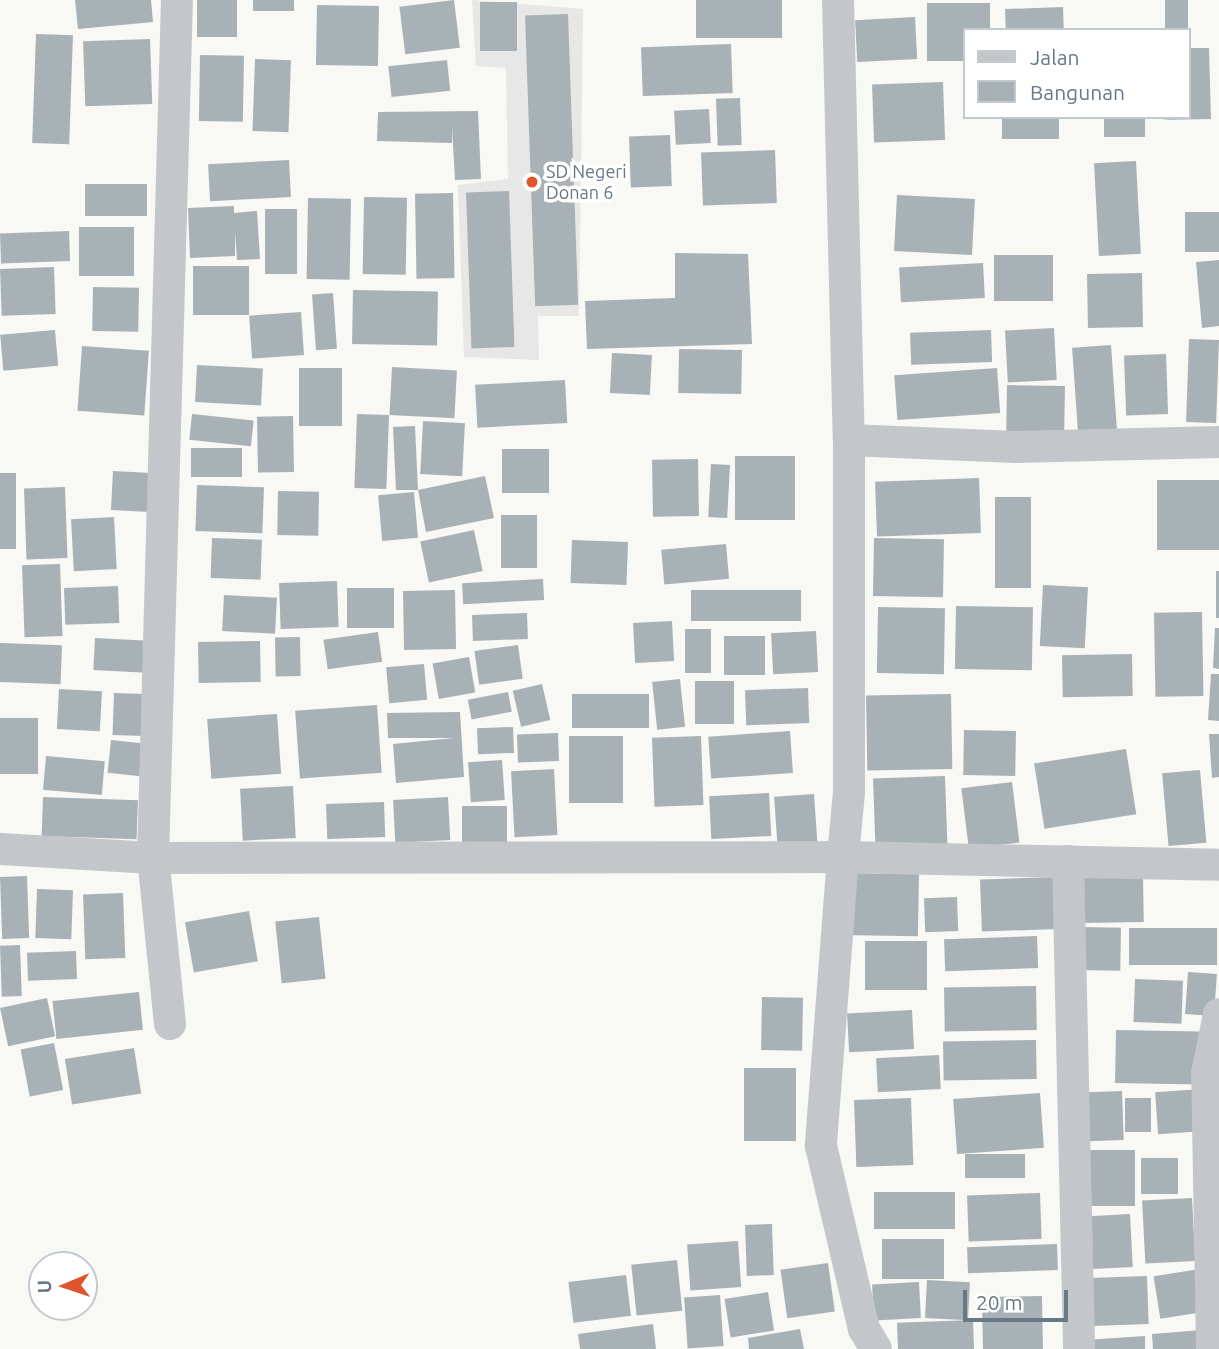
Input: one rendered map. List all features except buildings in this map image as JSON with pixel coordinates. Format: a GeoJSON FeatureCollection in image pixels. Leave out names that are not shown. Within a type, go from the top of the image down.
{"type":"FeatureCollection","features":[{"type":"Feature","properties":{"kind":"street"},"geometry":{"type":"LineString","coordinates":[[170,1024],[153,858],[177,0]]}},
{"type":"Feature","properties":{"kind":"street"},"geometry":{"type":"LineString","coordinates":[[838,0],[849,440],[849,792],[821,1146],[864,1329],[876,1349]]}},
{"type":"Feature","properties":{"kind":"street"},"geometry":{"type":"LineString","coordinates":[[849,440],[1016,447],[1219,442]]}},
{"type":"Feature","properties":{"kind":"street"},"geometry":{"type":"LineString","coordinates":[[0,849],[153,858],[843,857],[1219,865]]}},
{"type":"Feature","properties":{"kind":"street"},"geometry":{"type":"LineString","coordinates":[[1068,861],[1079,1349]]}},
{"type":"Feature","properties":{"kind":"street"},"geometry":{"type":"LineString","coordinates":[[1212,1349],[1207,1074],[1219,1014]]}},
{"type":"Feature","properties":{"kind":"shaded area","name":"SD Negeri Donan 6"},"geometry":{"type":"Polygon","coordinates":[[[472,0],[583,9],[579,316],[538,316],[539,360],[464,357],[458,185],[508,179],[506,68],[476,66],[472,0]]]}},
{"type":"Feature","properties":{"kind":"place","name":"SD Negeri Donan 6"},"geometry":{"type":"Point","coordinates":[532,182]}}]}
